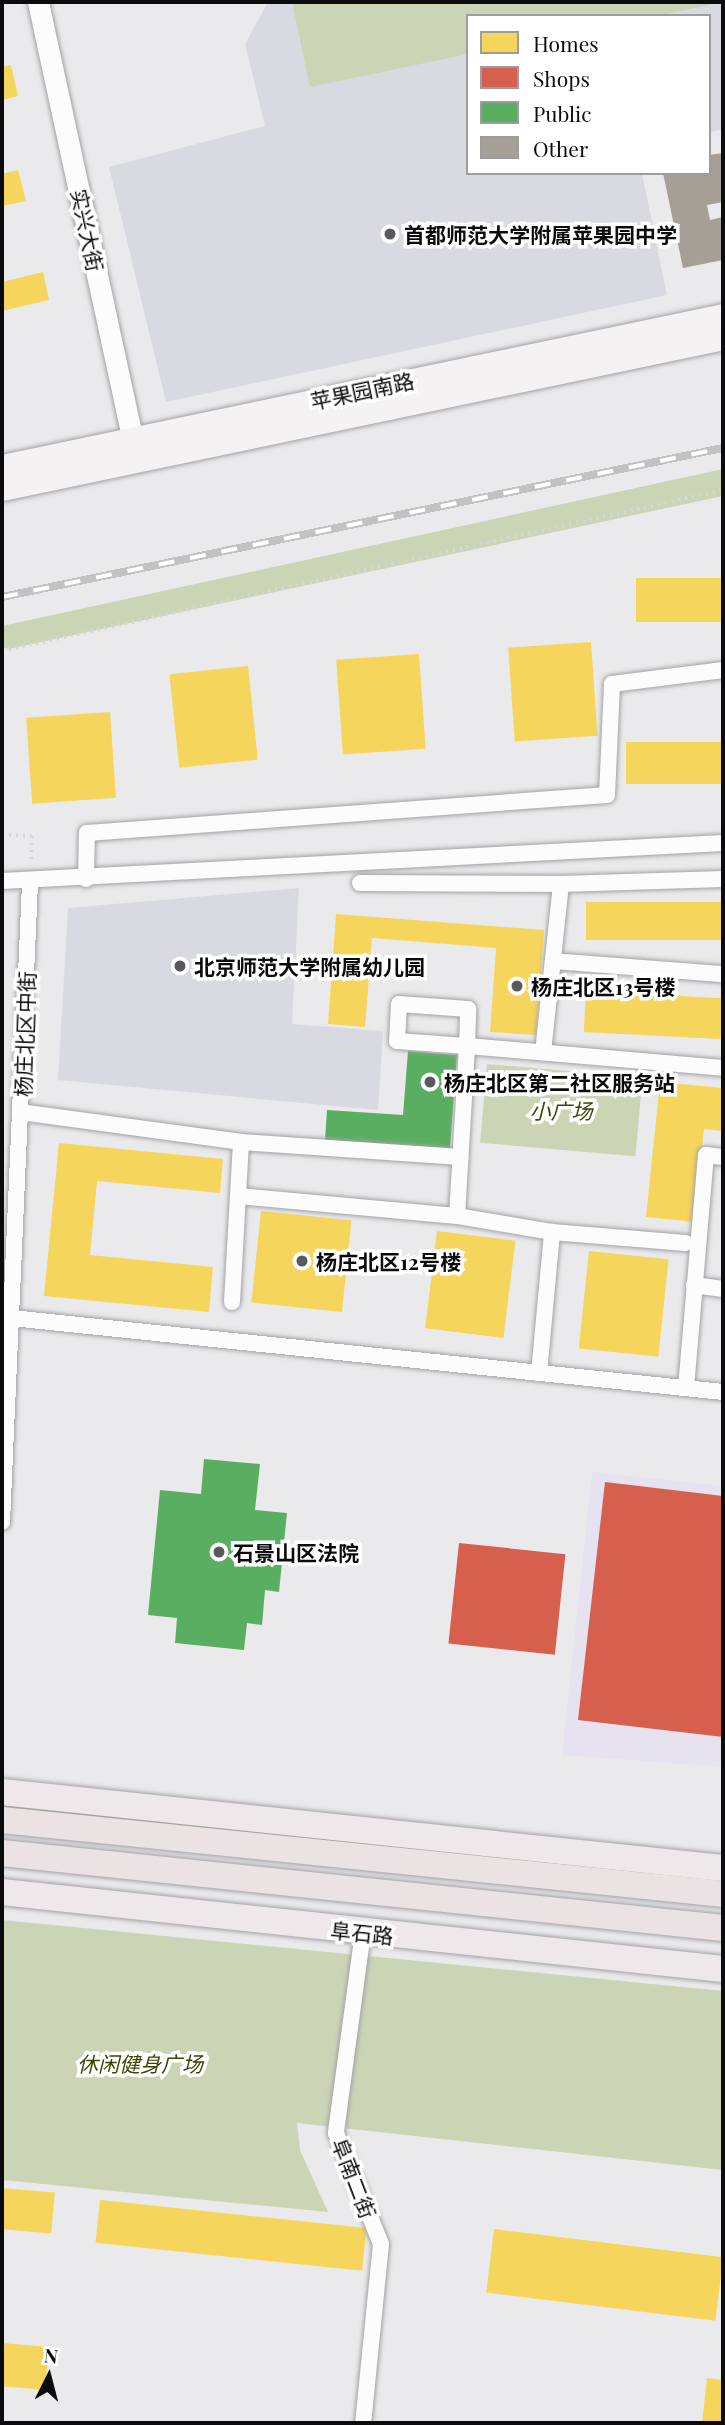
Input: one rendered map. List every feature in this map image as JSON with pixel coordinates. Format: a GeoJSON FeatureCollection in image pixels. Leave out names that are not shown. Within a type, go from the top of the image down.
{"type":"FeatureCollection","features":[{"type":"Feature","properties":{"kind":"highway"},"geometry":{"type":"LineString","coordinates":[[2,1820],[723,1894]]}},
{"type":"Feature","properties":{"kind":"highway","name":"阜石路"},"geometry":{"type":"LineString","coordinates":[[2,1853],[723,1928]]}},
{"type":"Feature","properties":{"kind":"main road","name":"苹果园南路"},"geometry":{"type":"LineString","coordinates":[[2,489],[134,448],[723,315]]}},
{"type":"Feature","properties":{"kind":"main road","name":"苹果园南路"},"geometry":{"type":"LineString","coordinates":[[2,466],[134,448],[723,338]]}},
{"type":"Feature","properties":{"kind":"main road"},"geometry":{"type":"LineString","coordinates":[[2,1792],[723,1868]]}},
{"type":"Feature","properties":{"kind":"main road","name":"阜石路"},"geometry":{"type":"LineString","coordinates":[[2,1892],[723,1969]]}},
{"type":"Feature","properties":{"kind":"street","name":"实兴大街"},"geometry":{"type":"LineString","coordinates":[[38,2],[134,448]]}},
{"type":"Feature","properties":{"kind":"street"},"geometry":{"type":"LineString","coordinates":[[86,879],[88,834],[607,795],[612,684],[723,670]]}},
{"type":"Feature","properties":{"kind":"street"},"geometry":{"type":"LineString","coordinates":[[2,881],[30,882],[723,843]]}},
{"type":"Feature","properties":{"kind":"street"},"geometry":{"type":"LineString","coordinates":[[359,883],[561,884],[723,879]]}},
{"type":"Feature","properties":{"kind":"street","name":"杨庄北区中街"},"geometry":{"type":"LineString","coordinates":[[2,1522],[7,1318],[20,1112],[30,882]]}},
{"type":"Feature","properties":{"kind":"street"},"geometry":{"type":"LineString","coordinates":[[543,1052],[561,884]]}},
{"type":"Feature","properties":{"kind":"street"},"geometry":{"type":"LineString","coordinates":[[552,961],[723,974]]}},
{"type":"Feature","properties":{"kind":"street"},"geometry":{"type":"LineString","coordinates":[[457,1216],[467,1046],[468,1009],[399,1004],[397,1041],[467,1046],[543,1052],[723,1068]]}},
{"type":"Feature","properties":{"kind":"street"},"geometry":{"type":"LineString","coordinates":[[20,1112],[241,1142],[460,1157]]}},
{"type":"Feature","properties":{"kind":"street"},"geometry":{"type":"LineString","coordinates":[[232,1303],[241,1142]]}},
{"type":"Feature","properties":{"kind":"street"},"geometry":{"type":"LineString","coordinates":[[687,1388],[706,1155],[723,1157]]}},
{"type":"Feature","properties":{"kind":"street"},"geometry":{"type":"LineString","coordinates":[[238,1196],[457,1216],[552,1231],[686,1243]]}},
{"type":"Feature","properties":{"kind":"street"},"geometry":{"type":"LineString","coordinates":[[539,1373],[552,1231]]}},
{"type":"Feature","properties":{"kind":"street"},"geometry":{"type":"LineString","coordinates":[[694,1285],[723,1289]]}},
{"type":"Feature","properties":{"kind":"street"},"geometry":{"type":"LineString","coordinates":[[7,1318],[723,1392]]}},
{"type":"Feature","properties":{"kind":"street","name":"阜南二街"},"geometry":{"type":"LineString","coordinates":[[363,1932],[336,2133],[381,2244],[363,2423]]}},
{"type":"Feature","properties":{"kind":"path"},"geometry":{"type":"LineString","coordinates":[[2,651],[723,491]]}},
{"type":"Feature","properties":{"kind":"path"},"geometry":{"type":"LineString","coordinates":[[2,835],[32,836],[30,882]]}},
{"type":"Feature","properties":{"kind":"shaded area","name":"首都师范大学附属苹果园中学"},"geometry":{"type":"Polygon","coordinates":[[[268,2],[723,2],[721,130],[711,132],[711,14],[466,14],[466,175],[642,175],[667,295],[166,402],[109,167],[265,126],[245,44],[268,2]]]}},
{"type":"Feature","properties":{"kind":"shaded area","name":"北京师范大学附属幼儿园"},"geometry":{"type":"Polygon","coordinates":[[[299,888],[292,1024],[383,1031],[378,1110],[58,1080],[68,908],[299,888]]]}},
{"type":"Feature","properties":{"kind":"shaded area"},"geometry":{"type":"Polygon","coordinates":[[[592,1472],[723,1486],[723,1767],[562,1755],[592,1472]]]}},
{"type":"Feature","properties":{"kind":"green space"},"geometry":{"type":"Polygon","coordinates":[[[292,2],[723,2],[666,14],[466,14],[466,54],[310,87],[292,2]]]}},
{"type":"Feature","properties":{"kind":"green space"},"geometry":{"type":"Polygon","coordinates":[[[723,469],[723,496],[9,649],[2,647],[2,626],[723,469]]]}},
{"type":"Feature","properties":{"kind":"green space","name":"小广场"},"geometry":{"type":"Polygon","coordinates":[[[487,1064],[642,1078],[636,1156],[480,1143],[487,1064]]]}},
{"type":"Feature","properties":{"kind":"green space","name":"休闲健身广场"},"geometry":{"type":"Polygon","coordinates":[[[2,1920],[723,1991],[723,2170],[297,2123],[300,2150],[328,2212],[2,2180],[2,1920]]]}},
{"type":"Feature","properties":{"kind":"building: Homes"},"geometry":{"type":"Polygon","coordinates":[[[11,65],[18,96],[2,100],[2,67],[11,65]]]}},
{"type":"Feature","properties":{"kind":"building: Homes"},"geometry":{"type":"Polygon","coordinates":[[[18,170],[26,201],[2,206],[2,174],[18,170]]]}},
{"type":"Feature","properties":{"kind":"building: Homes"},"geometry":{"type":"Polygon","coordinates":[[[43,272],[49,300],[2,311],[2,282],[43,272]]]}},
{"type":"Feature","properties":{"kind":"building: Homes"},"geometry":{"type":"Polygon","coordinates":[[[636,578],[723,578],[723,622],[636,622],[636,578]]]}},
{"type":"Feature","properties":{"kind":"building: Homes"},"geometry":{"type":"Polygon","coordinates":[[[591,642],[598,736],[515,742],[508,648],[591,642]]]}},
{"type":"Feature","properties":{"kind":"building: Homes"},"geometry":{"type":"Polygon","coordinates":[[[419,654],[426,749],[343,755],[336,660],[419,654]]]}},
{"type":"Feature","properties":{"kind":"building: Homes"},"geometry":{"type":"Polygon","coordinates":[[[248,666],[258,759],[179,768],[169,674],[248,666]]]}},
{"type":"Feature","properties":{"kind":"building: Homes"},"geometry":{"type":"Polygon","coordinates":[[[110,712],[116,798],[32,804],[26,718],[110,712]]]}},
{"type":"Feature","properties":{"kind":"building: Homes"},"geometry":{"type":"Polygon","coordinates":[[[626,742],[723,742],[723,784],[626,784],[626,742]]]}},
{"type":"Feature","properties":{"kind":"building: Homes"},"geometry":{"type":"Polygon","coordinates":[[[586,902],[723,902],[723,940],[586,940],[586,902]]]}},
{"type":"Feature","properties":{"kind":"building: Homes","name":"杨庄北区13号楼"},"geometry":{"type":"Polygon","coordinates":[[[336,914],[544,930],[536,1035],[490,1032],[496,948],[372,938],[365,1027],[328,1024],[336,914]]]}},
{"type":"Feature","properties":{"kind":"building: Homes"},"geometry":{"type":"Polygon","coordinates":[[[586,991],[723,998],[721,1039],[584,1032],[586,991]]]}},
{"type":"Feature","properties":{"kind":"building: Homes"},"geometry":{"type":"Polygon","coordinates":[[[660,1082],[723,1088],[723,1131],[704,1129],[694,1222],[646,1217],[660,1082]]]}},
{"type":"Feature","properties":{"kind":"building: Homes"},"geometry":{"type":"Polygon","coordinates":[[[59,1143],[223,1159],[220,1193],[97,1181],[90,1255],[213,1267],[209,1312],[44,1296],[59,1143]]]}},
{"type":"Feature","properties":{"kind":"building: Homes","name":"杨庄北区12号楼"},"geometry":{"type":"Polygon","coordinates":[[[261,1211],[352,1221],[342,1312],[251,1302],[261,1211]]]}},
{"type":"Feature","properties":{"kind":"building: Homes"},"geometry":{"type":"Polygon","coordinates":[[[437,1231],[515,1241],[503,1338],[425,1328],[437,1231]]]}},
{"type":"Feature","properties":{"kind":"building: Homes"},"geometry":{"type":"Polygon","coordinates":[[[589,1251],[669,1259],[658,1357],[579,1348],[589,1251]]]}},
{"type":"Feature","properties":{"kind":"building: Homes"},"geometry":{"type":"Polygon","coordinates":[[[2,2188],[55,2193],[51,2233],[2,2229],[2,2188]]]}},
{"type":"Feature","properties":{"kind":"building: Homes"},"geometry":{"type":"Polygon","coordinates":[[[100,2200],[367,2228],[362,2271],[96,2243],[100,2200]]]}},
{"type":"Feature","properties":{"kind":"building: Homes"},"geometry":{"type":"Polygon","coordinates":[[[494,2229],[723,2257],[715,2321],[486,2293],[494,2229]]]}},
{"type":"Feature","properties":{"kind":"building: Homes"},"geometry":{"type":"Polygon","coordinates":[[[2,2343],[49,2347],[45,2390],[2,2386],[2,2343]]]}},
{"type":"Feature","properties":{"kind":"building: Homes"},"geometry":{"type":"Polygon","coordinates":[[[707,2378],[723,2380],[723,2423],[702,2423],[707,2378]]]}},
{"type":"Feature","properties":{"kind":"building: Shops"},"geometry":{"type":"Polygon","coordinates":[[[605,1482],[723,1496],[723,1737],[578,1720],[605,1482]]]}},
{"type":"Feature","properties":{"kind":"building: Shops"},"geometry":{"type":"Polygon","coordinates":[[[459,1543],[565,1554],[555,1655],[448,1643],[459,1543]]]}},
{"type":"Feature","properties":{"kind":"building: Public","name":"杨庄北区第二社区服务站"},"geometry":{"type":"Polygon","coordinates":[[[408,1051],[457,1055],[450,1149],[325,1140],[327,1110],[403,1115],[408,1051]]]}},
{"type":"Feature","properties":{"kind":"building: Public","name":"石景山区法院"},"geometry":{"type":"Polygon","coordinates":[[[204,1459],[260,1464],[255,1510],[287,1513],[279,1592],[265,1590],[262,1625],[247,1623],[244,1650],[175,1643],[177,1618],[148,1615],[160,1490],[201,1494],[204,1459]]]}},
{"type":"Feature","properties":{"kind":"building: Other"},"geometry":{"type":"Polygon","coordinates":[[[723,153],[723,202],[707,205],[710,220],[723,217],[723,260],[683,268],[663,175],[711,175],[711,155],[723,153]]]}},
{"type":"Feature","properties":{"kind":"railway"},"geometry":{"type":"LineString","coordinates":[[2,597],[723,448]]}},
{"type":"Feature","properties":{"kind":"place","name":"首都师范大学附属苹果园中学"},"geometry":{"type":"Point","coordinates":[390,234]}},
{"type":"Feature","properties":{"kind":"place","name":"北京师范大学附属幼儿园"},"geometry":{"type":"Point","coordinates":[180,966]}},
{"type":"Feature","properties":{"kind":"place","name":"杨庄北区13号楼"},"geometry":{"type":"Point","coordinates":[517,986]}},
{"type":"Feature","properties":{"kind":"place","name":"杨庄北区第二社区服务站"},"geometry":{"type":"Point","coordinates":[430,1082]}},
{"type":"Feature","properties":{"kind":"place","name":"杨庄北区12号楼"},"geometry":{"type":"Point","coordinates":[302,1261]}},
{"type":"Feature","properties":{"kind":"place","name":"石景山区法院"},"geometry":{"type":"Point","coordinates":[219,1552]}}]}
